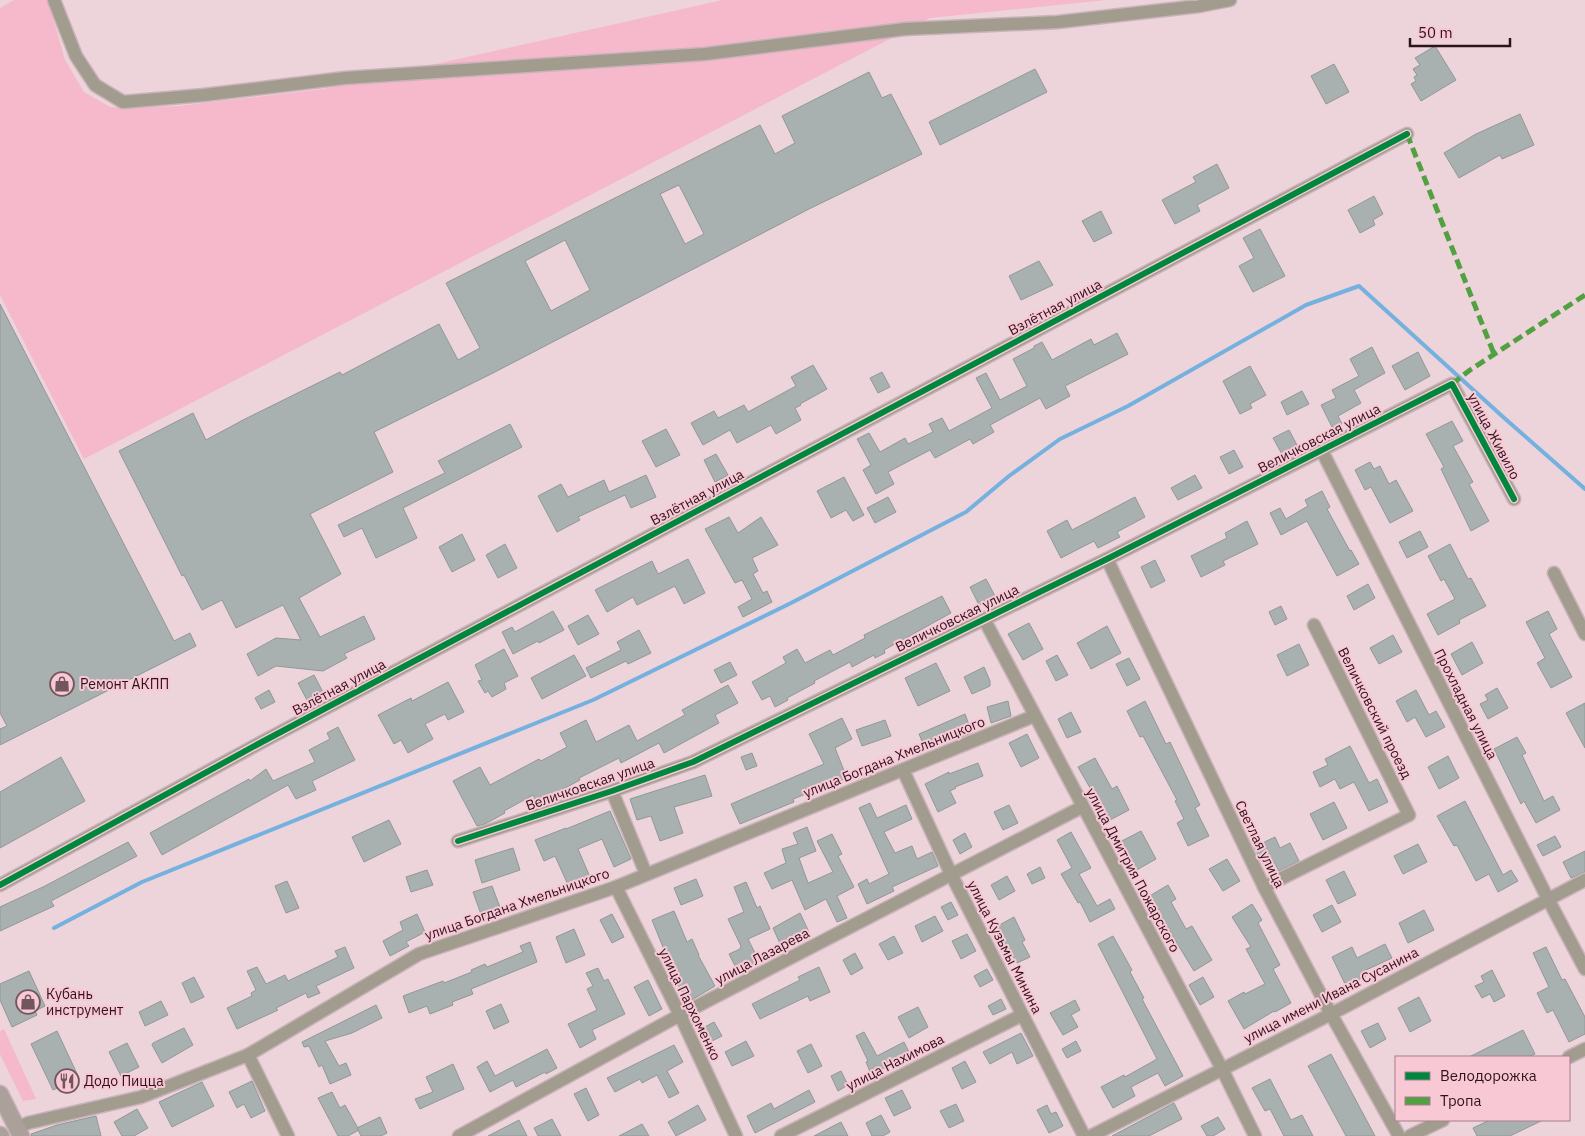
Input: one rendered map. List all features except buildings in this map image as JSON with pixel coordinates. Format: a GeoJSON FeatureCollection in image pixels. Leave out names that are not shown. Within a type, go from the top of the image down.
{"type":"FeatureCollection","features":[{"type":"Feature","properties":{"kind":"main road"},"geometry":{"type":"LineString","coordinates":[[0,1094],[19,1132]]}},
{"type":"Feature","properties":{"kind":"street"},"geometry":{"type":"LineString","coordinates":[[54,0],[80,63],[96,85],[123,102],[204,95],[345,78],[705,54],[905,29],[1058,22],[1198,6],[1230,0]]}},
{"type":"Feature","properties":{"kind":"street","name":"Взлётная улица"},"geometry":{"type":"LineString","coordinates":[[0,885],[260,743],[1407,134]]}},
{"type":"Feature","properties":{"kind":"street","name":"Величковская улица"},"geometry":{"type":"LineString","coordinates":[[458,841],[693,762],[1107,559],[1452,384]]}},
{"type":"Feature","properties":{"kind":"street","name":"улица Живило"},"geometry":{"type":"LineString","coordinates":[[1452,384],[1514,499]]}},
{"type":"Feature","properties":{"kind":"street","name":"Прохладная улица"},"geometry":{"type":"LineString","coordinates":[[1322,451],[1585,969]]}},
{"type":"Feature","properties":{"kind":"street","name":"Светлая улица"},"geometry":{"type":"LineString","coordinates":[[1107,559],[1264,887],[1331,1014],[1399,1136]]}},
{"type":"Feature","properties":{"kind":"street"},"geometry":{"type":"LineString","coordinates":[[1554,573],[1585,634]]}},
{"type":"Feature","properties":{"kind":"street","name":"улица Дмитрия Пожарского"},"geometry":{"type":"LineString","coordinates":[[984,619],[1222,1068],[1255,1136]]}},
{"type":"Feature","properties":{"kind":"street","name":"Величковский проезд"},"geometry":{"type":"LineString","coordinates":[[1264,887],[1409,815],[1314,625]]}},
{"type":"Feature","properties":{"kind":"street","name":"улица Богдана Хмельницкого"},"geometry":{"type":"LineString","coordinates":[[19,1132],[28,1123],[141,1097],[248,1055],[419,954],[616,886],[1034,716]]}},
{"type":"Feature","properties":{"kind":"street","name":"улица Кузьмы Минина"},"geometry":{"type":"LineString","coordinates":[[903,770],[951,874],[1084,1136]]}},
{"type":"Feature","properties":{"kind":"street"},"geometry":{"type":"LineString","coordinates":[[612,790],[646,874]]}},
{"type":"Feature","properties":{"kind":"street","name":"улица Лазарева"},"geometry":{"type":"LineString","coordinates":[[459,1136],[680,1015],[1082,807]]}},
{"type":"Feature","properties":{"kind":"street","name":"улица имени Ивана Сусанина"},"geometry":{"type":"LineString","coordinates":[[1091,1136],[1331,1014],[1585,880]]}},
{"type":"Feature","properties":{"kind":"street","name":"улица Пархоменко"},"geometry":{"type":"LineString","coordinates":[[616,886],[680,1015],[736,1136]]}},
{"type":"Feature","properties":{"kind":"street","name":"улица Нахимова"},"geometry":{"type":"LineString","coordinates":[[781,1136],[1022,1015]]}},
{"type":"Feature","properties":{"kind":"street"},"geometry":{"type":"LineString","coordinates":[[1570,1056],[1585,1049]]}},
{"type":"Feature","properties":{"kind":"street"},"geometry":{"type":"LineString","coordinates":[[248,1055],[288,1136]]}},
{"type":"Feature","properties":{"kind":"street"},"geometry":{"type":"LineString","coordinates":[[1410,1136],[1441,1121]]}},
{"type":"Feature","properties":{"kind":"shaded area"},"geometry":{"type":"Polygon","coordinates":[[[14,0],[48,0],[65,60],[84,92],[110,107],[129,108],[178,106],[324,89],[723,0],[1106,0],[930,18],[84,459],[0,295],[0,8],[14,0]]]}},
{"type":"Feature","properties":{"kind":"shaded area"},"geometry":{"type":"Polygon","coordinates":[[[4,1029],[36,1099],[23,1101],[0,1054],[0,1031],[4,1029]]]}},
{"type":"Feature","properties":{"kind":"waterway"},"geometry":{"type":"LineString","coordinates":[[54,928],[142,882],[593,700],[791,603],[966,512],[1009,476],[1060,439],[1128,406],[1306,305],[1359,286],[1585,489]]}},
{"type":"Feature","properties":{"kind":"marked path"},"geometry":{"type":"LineString","coordinates":[[1407,134],[1494,354]]}},
{"type":"Feature","properties":{"kind":"marked path"},"geometry":{"type":"LineString","coordinates":[[1452,384],[1470,370],[1585,295]]}},
{"type":"Feature","properties":{"kind":"cycle path"},"geometry":{"type":"LineString","coordinates":[[0,885],[260,743],[1407,134]]}},
{"type":"Feature","properties":{"kind":"cycle path"},"geometry":{"type":"LineString","coordinates":[[458,841],[612,791],[693,762],[1107,559],[1452,384],[1514,499]]}},
{"type":"Feature","properties":{"kind":"place","name":"Ремонт АКПП"},"geometry":{"type":"Point","coordinates":[62,684]}},
{"type":"Feature","properties":{"kind":"place","name":"Кубань инструмент"},"geometry":{"type":"Point","coordinates":[28,1002]}},
{"type":"Feature","properties":{"kind":"place","name":"Додо Пицца"},"geometry":{"type":"Point","coordinates":[67,1081]}}]}
